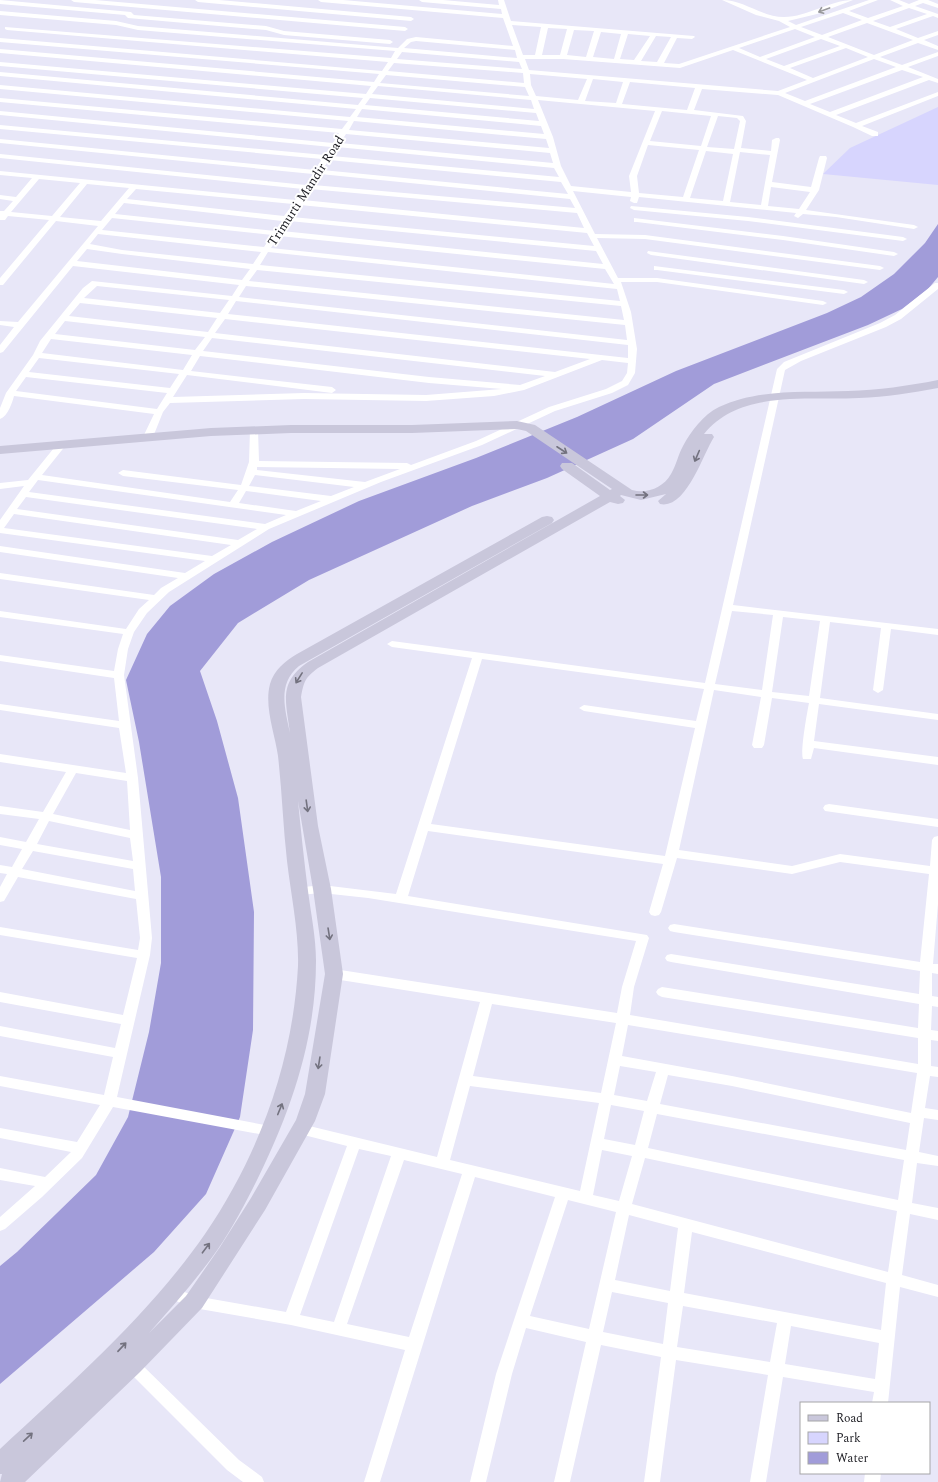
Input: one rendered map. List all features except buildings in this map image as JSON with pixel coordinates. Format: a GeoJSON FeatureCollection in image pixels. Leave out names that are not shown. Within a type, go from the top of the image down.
{"type":"FeatureCollection","features":[{"type":"Feature","properties":{"kind":"street"},"geometry":{"type":"LineString","coordinates":[[32,5],[38,0]]}},
{"type":"Feature","properties":{"kind":"street"},"geometry":{"type":"LineString","coordinates":[[74,0],[405,29]]}},
{"type":"Feature","properties":{"kind":"street"},"geometry":{"type":"LineString","coordinates":[[198,0],[226,1],[411,19]]}},
{"type":"Feature","properties":{"kind":"street"},"geometry":{"type":"LineString","coordinates":[[321,0],[363,2],[545,26],[692,37]]}},
{"type":"Feature","properties":{"kind":"street"},"geometry":{"type":"LineString","coordinates":[[0,1225],[47,1183],[80,1148],[99,1120],[109,1101],[121,1054],[144,955],[146,938],[132,778],[124,725],[119,675],[123,649],[129,632],[143,611],[165,590],[212,559],[266,527],[365,485],[516,428],[552,409],[609,392],[625,383],[630,374],[633,361],[632,343],[618,283],[608,267],[557,166],[549,137],[528,85],[526,72],[502,4],[422,0]]}},
{"type":"Feature","properties":{"kind":"street"},"geometry":{"type":"LineString","coordinates":[[797,17],[804,10],[831,0]]}},
{"type":"Feature","properties":{"kind":"street"},"geometry":{"type":"LineString","coordinates":[[780,19],[815,13],[850,0]]}},
{"type":"Feature","properties":{"kind":"street"},"geometry":{"type":"LineString","coordinates":[[0,12],[121,24],[138,28],[398,51],[521,58],[538,56],[563,57],[680,66],[874,0]]}},
{"type":"Feature","properties":{"kind":"street"},"geometry":{"type":"LineString","coordinates":[[893,0],[936,15]]}},
{"type":"Feature","properties":{"kind":"street"},"geometry":{"type":"LineString","coordinates":[[760,59],[924,0],[938,6]]}},
{"type":"Feature","properties":{"kind":"street"},"geometry":{"type":"LineString","coordinates":[[171,67],[226,1]]}},
{"type":"Feature","properties":{"kind":"street"},"geometry":{"type":"LineString","coordinates":[[730,1],[765,15],[780,19],[820,37],[875,56],[938,81]]}},
{"type":"Feature","properties":{"kind":"street"},"geometry":{"type":"LineString","coordinates":[[0,2],[266,28],[284,33],[390,42]]}},
{"type":"Feature","properties":{"kind":"street"},"geometry":{"type":"LineString","coordinates":[[348,24],[363,2]]}},
{"type":"Feature","properties":{"kind":"street"},"geometry":{"type":"LineString","coordinates":[[87,60],[139,6]]}},
{"type":"Feature","properties":{"kind":"street"},"geometry":{"type":"LineString","coordinates":[[843,11],[938,48]]}},
{"type":"Feature","properties":{"kind":"street"},"geometry":{"type":"LineString","coordinates":[[3,30],[22,14]]}},
{"type":"Feature","properties":{"kind":"street"},"geometry":{"type":"LineString","coordinates":[[891,30],[936,15]]}},
{"type":"Feature","properties":{"kind":"street"},"geometry":{"type":"LineString","coordinates":[[538,56],[545,26]]}},
{"type":"Feature","properties":{"kind":"street"},"geometry":{"type":"LineString","coordinates":[[563,57],[571,28]]}},
{"type":"Feature","properties":{"kind":"street"},"geometry":{"type":"LineString","coordinates":[[3,30],[109,37],[779,93],[875,134]]}},
{"type":"Feature","properties":{"kind":"street"},"geometry":{"type":"LineString","coordinates":[[590,59],[598,30]]}},
{"type":"Feature","properties":{"kind":"street"},"geometry":{"type":"LineString","coordinates":[[616,62],[626,32]]}},
{"type":"Feature","properties":{"kind":"street"},"geometry":{"type":"LineString","coordinates":[[779,93],[938,33]]}},
{"type":"Feature","properties":{"kind":"street"},"geometry":{"type":"LineString","coordinates":[[636,63],[654,34]]}},
{"type":"Feature","properties":{"kind":"street"},"geometry":{"type":"LineString","coordinates":[[659,65],[675,36]]}},
{"type":"Feature","properties":{"kind":"street","name":"Trimurti Mandir Road"},"geometry":{"type":"LineString","coordinates":[[148,437],[159,412],[198,352],[391,61],[407,41],[411,39],[518,48]]}},
{"type":"Feature","properties":{"kind":"street"},"geometry":{"type":"LineString","coordinates":[[0,40],[528,85]]}},
{"type":"Feature","properties":{"kind":"street"},"geometry":{"type":"LineString","coordinates":[[784,68],[846,46]]}},
{"type":"Feature","properties":{"kind":"street"},"geometry":{"type":"LineString","coordinates":[[733,48],[813,80]]}},
{"type":"Feature","properties":{"kind":"street"},"geometry":{"type":"LineString","coordinates":[[0,51],[87,60],[737,116],[743,121],[726,204]]}},
{"type":"Feature","properties":{"kind":"street"},"geometry":{"type":"LineString","coordinates":[[804,104],[938,54]]}},
{"type":"Feature","properties":{"kind":"street"},"geometry":{"type":"LineString","coordinates":[[0,64],[538,111]]}},
{"type":"Feature","properties":{"kind":"street"},"geometry":{"type":"LineString","coordinates":[[0,74],[544,124]]}},
{"type":"Feature","properties":{"kind":"street"},"geometry":{"type":"LineString","coordinates":[[830,115],[938,74]]}},
{"type":"Feature","properties":{"kind":"street"},"geometry":{"type":"LineString","coordinates":[[580,102],[591,77]]}},
{"type":"Feature","properties":{"kind":"street"},"geometry":{"type":"LineString","coordinates":[[618,106],[627,80]]}},
{"type":"Feature","properties":{"kind":"street"},"geometry":{"type":"LineString","coordinates":[[690,112],[698,86]]}},
{"type":"Feature","properties":{"kind":"street"},"geometry":{"type":"LineString","coordinates":[[0,87],[549,137]]}},
{"type":"Feature","properties":{"kind":"street"},"geometry":{"type":"LineString","coordinates":[[855,126],[938,94]]}},
{"type":"Feature","properties":{"kind":"street"},"geometry":{"type":"LineString","coordinates":[[0,100],[553,151]]}},
{"type":"Feature","properties":{"kind":"street"},"geometry":{"type":"LineString","coordinates":[[659,109],[632,182],[636,196],[634,208],[637,220],[652,253],[661,281]]}},
{"type":"Feature","properties":{"kind":"street"},"geometry":{"type":"LineString","coordinates":[[0,113],[557,166]]}},
{"type":"Feature","properties":{"kind":"street"},"geometry":{"type":"LineString","coordinates":[[686,200],[702,148],[715,114]]}},
{"type":"Feature","properties":{"kind":"street"},"geometry":{"type":"LineString","coordinates":[[0,127],[327,159],[564,180]]}},
{"type":"Feature","properties":{"kind":"street"},"geometry":{"type":"LineString","coordinates":[[764,208],[776,140]]}},
{"type":"Feature","properties":{"kind":"street"},"geometry":{"type":"LineString","coordinates":[[0,141],[573,197]]}},
{"type":"Feature","properties":{"kind":"street"},"geometry":{"type":"LineString","coordinates":[[647,143],[774,153]]}},
{"type":"Feature","properties":{"kind":"street"},"geometry":{"type":"LineString","coordinates":[[0,156],[308,187],[580,211]]}},
{"type":"Feature","properties":{"kind":"street"},"geometry":{"type":"LineString","coordinates":[[762,281],[783,238],[815,190],[823,158]]}},
{"type":"Feature","properties":{"kind":"street"},"geometry":{"type":"LineString","coordinates":[[0,173],[592,233],[645,237],[880,268]]}},
{"type":"Feature","properties":{"kind":"street"},"geometry":{"type":"LineString","coordinates":[[0,220],[3,213],[18,199],[37,177]]}},
{"type":"Feature","properties":{"kind":"street"},"geometry":{"type":"LineString","coordinates":[[0,283],[85,182]]}},
{"type":"Feature","properties":{"kind":"street"},"geometry":{"type":"LineString","coordinates":[[768,184],[815,190]]}},
{"type":"Feature","properties":{"kind":"street"},"geometry":{"type":"LineString","coordinates":[[0,350],[134,186]]}},
{"type":"Feature","properties":{"kind":"street"},"geometry":{"type":"LineString","coordinates":[[568,188],[636,196],[801,211],[914,227]]}},
{"type":"Feature","properties":{"kind":"street"},"geometry":{"type":"LineString","coordinates":[[0,197],[18,199]]}},
{"type":"Feature","properties":{"kind":"street"},"geometry":{"type":"LineString","coordinates":[[122,201],[286,219],[599,249]]}},
{"type":"Feature","properties":{"kind":"street"},"geometry":{"type":"LineString","coordinates":[[634,208],[792,224],[903,239]]}},
{"type":"Feature","properties":{"kind":"street"},"geometry":{"type":"LineString","coordinates":[[3,213],[103,224]]}},
{"type":"Feature","properties":{"kind":"street"},"geometry":{"type":"LineString","coordinates":[[110,216],[608,267]]}},
{"type":"Feature","properties":{"kind":"street"},"geometry":{"type":"LineString","coordinates":[[637,220],[783,238],[894,254]]}},
{"type":"Feature","properties":{"kind":"street"},"geometry":{"type":"LineString","coordinates":[[97,232],[618,283],[661,281],[823,303]]}},
{"type":"Feature","properties":{"kind":"street"},"geometry":{"type":"LineString","coordinates":[[86,246],[122,252],[255,267],[624,304]]}},
{"type":"Feature","properties":{"kind":"street"},"geometry":{"type":"LineString","coordinates":[[652,253],[864,282]]}},
{"type":"Feature","properties":{"kind":"street"},"geometry":{"type":"LineString","coordinates":[[71,263],[244,283],[628,323]]}},
{"type":"Feature","properties":{"kind":"street"},"geometry":{"type":"LineString","coordinates":[[657,268],[844,292]]}},
{"type":"Feature","properties":{"kind":"street"},"geometry":{"type":"LineString","coordinates":[[0,416],[7,404],[10,393],[37,355],[43,343],[91,285],[95,284],[234,298],[632,343]]}},
{"type":"Feature","properties":{"kind":"street"},"geometry":{"type":"LineString","coordinates":[[655,912],[671,857],[774,397],[782,369],[787,364],[883,325],[904,313],[938,285]]}},
{"type":"Feature","properties":{"kind":"street"},"geometry":{"type":"LineString","coordinates":[[78,300],[633,361]]}},
{"type":"Feature","properties":{"kind":"street"},"geometry":{"type":"LineString","coordinates":[[64,318],[558,375]]}},
{"type":"Feature","properties":{"kind":"street"},"geometry":{"type":"LineString","coordinates":[[0,323],[20,325]]}},
{"type":"Feature","properties":{"kind":"street"},"geometry":{"type":"LineString","coordinates":[[50,336],[429,380],[521,388]]}},
{"type":"Feature","properties":{"kind":"street"},"geometry":{"type":"LineString","coordinates":[[37,355],[398,398]]}},
{"type":"Feature","properties":{"kind":"street"},"geometry":{"type":"LineString","coordinates":[[167,400],[304,396],[426,398],[494,393],[521,388],[600,358]]}},
{"type":"Feature","properties":{"kind":"street"},"geometry":{"type":"LineString","coordinates":[[23,374],[173,391]]}},
{"type":"Feature","properties":{"kind":"street"},"geometry":{"type":"LineString","coordinates":[[0,450],[148,437],[254,430],[412,430],[516,428],[596,472],[626,503],[644,506],[662,502],[682,487],[690,476],[704,442],[739,404],[752,400],[774,397],[882,393],[938,384]]}},
{"type":"Feature","properties":{"kind":"street"},"geometry":{"type":"LineString","coordinates":[[10,393],[159,412]]}},
{"type":"Feature","properties":{"kind":"street"},"geometry":{"type":"LineString","coordinates":[[516,428],[580,474],[611,489]]}},
{"type":"Feature","properties":{"kind":"street"},"geometry":{"type":"LineString","coordinates":[[233,505],[244,488],[253,468],[255,447],[254,430]]}},
{"type":"Feature","properties":{"kind":"street"},"geometry":{"type":"LineString","coordinates":[[61,445],[23,494],[0,529],[212,559]]}},
{"type":"Feature","properties":{"kind":"street"},"geometry":{"type":"LineString","coordinates":[[253,468],[414,466]]}},
{"type":"Feature","properties":{"kind":"street"},"geometry":{"type":"LineString","coordinates":[[253,468],[365,485]]}},
{"type":"Feature","properties":{"kind":"street"},"geometry":{"type":"LineString","coordinates":[[123,473],[331,499]]}},
{"type":"Feature","properties":{"kind":"street"},"geometry":{"type":"LineString","coordinates":[[0,486],[34,480],[297,514]]}},
{"type":"Feature","properties":{"kind":"street"},"geometry":{"type":"LineString","coordinates":[[9,1482],[132,1365],[194,1302],[228,1253],[301,1129],[315,1094],[334,974],[322,889],[310,826],[293,696],[297,680],[302,673],[313,665],[611,489]]}},
{"type":"Feature","properties":{"kind":"street"},"geometry":{"type":"LineString","coordinates":[[0,1464],[110,1360],[172,1293],[212,1241],[237,1201],[286,1093],[297,1053],[304,1006],[307,960],[286,758],[277,689],[284,671],[302,657],[611,489]]}},
{"type":"Feature","properties":{"kind":"street"},"geometry":{"type":"LineString","coordinates":[[23,494],[266,527]]}},
{"type":"Feature","properties":{"kind":"street"},"geometry":{"type":"LineString","coordinates":[[11,511],[238,543]]}},
{"type":"Feature","properties":{"kind":"street"},"geometry":{"type":"LineString","coordinates":[[0,549],[186,576]]}},
{"type":"Feature","properties":{"kind":"street"},"geometry":{"type":"LineString","coordinates":[[0,576],[155,598]]}},
{"type":"Feature","properties":{"kind":"street"},"geometry":{"type":"LineString","coordinates":[[727,607],[938,632]]}},
{"type":"Feature","properties":{"kind":"street"},"geometry":{"type":"LineString","coordinates":[[758,745],[778,613]]}},
{"type":"Feature","properties":{"kind":"street"},"geometry":{"type":"LineString","coordinates":[[0,614],[129,632]]}},
{"type":"Feature","properties":{"kind":"street"},"geometry":{"type":"LineString","coordinates":[[807,756],[825,619]]}},
{"type":"Feature","properties":{"kind":"street"},"geometry":{"type":"LineString","coordinates":[[878,690],[886,626]]}},
{"type":"Feature","properties":{"kind":"street"},"geometry":{"type":"LineString","coordinates":[[392,644],[938,718]]}},
{"type":"Feature","properties":{"kind":"street"},"geometry":{"type":"LineString","coordinates":[[401,899],[478,656]]}},
{"type":"Feature","properties":{"kind":"street"},"geometry":{"type":"LineString","coordinates":[[0,658],[119,675]]}},
{"type":"Feature","properties":{"kind":"street"},"geometry":{"type":"LineString","coordinates":[[0,707],[124,725]]}},
{"type":"Feature","properties":{"kind":"street"},"geometry":{"type":"LineString","coordinates":[[584,708],[701,725]]}},
{"type":"Feature","properties":{"kind":"street"},"geometry":{"type":"LineString","coordinates":[[808,744],[938,761]]}},
{"type":"Feature","properties":{"kind":"street"},"geometry":{"type":"LineString","coordinates":[[0,758],[132,778]]}},
{"type":"Feature","properties":{"kind":"street"},"geometry":{"type":"LineString","coordinates":[[0,898],[72,769]]}},
{"type":"Feature","properties":{"kind":"street"},"geometry":{"type":"LineString","coordinates":[[829,808],[938,823]]}},
{"type":"Feature","properties":{"kind":"street"},"geometry":{"type":"LineString","coordinates":[[0,810],[46,817],[136,835]]}},
{"type":"Feature","properties":{"kind":"street"},"geometry":{"type":"LineString","coordinates":[[424,828],[792,870],[840,858],[935,878]]}},
{"type":"Feature","properties":{"kind":"street"},"geometry":{"type":"LineString","coordinates":[[880,1402],[904,1207],[913,1157],[924,1069],[932,1035],[932,968],[935,878],[938,840]]}},
{"type":"Feature","properties":{"kind":"street"},"geometry":{"type":"LineString","coordinates":[[0,841],[139,866]]}},
{"type":"Feature","properties":{"kind":"street"},"geometry":{"type":"LineString","coordinates":[[0,869],[142,896]]}},
{"type":"Feature","properties":{"kind":"street"},"geometry":{"type":"LineString","coordinates":[[299,891],[322,889],[401,899],[643,938],[628,986],[615,1060],[585,1199]]}},
{"type":"Feature","properties":{"kind":"street"},"geometry":{"type":"LineString","coordinates":[[674,928],[932,968]]}},
{"type":"Feature","properties":{"kind":"street"},"geometry":{"type":"LineString","coordinates":[[0,932],[144,955]]}},
{"type":"Feature","properties":{"kind":"street"},"geometry":{"type":"LineString","coordinates":[[671,958],[932,1001]]}},
{"type":"Feature","properties":{"kind":"street"},"geometry":{"type":"LineString","coordinates":[[334,974],[623,1019],[938,1072]]}},
{"type":"Feature","properties":{"kind":"street"},"geometry":{"type":"LineString","coordinates":[[662,992],[932,1035]]}},
{"type":"Feature","properties":{"kind":"street"},"geometry":{"type":"LineString","coordinates":[[0,997],[128,1021]]}},
{"type":"Feature","properties":{"kind":"street"},"geometry":{"type":"LineString","coordinates":[[442,1164],[487,999]]}},
{"type":"Feature","properties":{"kind":"street"},"geometry":{"type":"LineString","coordinates":[[0,1031],[121,1054]]}},
{"type":"Feature","properties":{"kind":"street"},"geometry":{"type":"LineString","coordinates":[[615,1060],[918,1116],[938,1115]]}},
{"type":"Feature","properties":{"kind":"street"},"geometry":{"type":"LineString","coordinates":[[562,1482],[624,1208],[664,1069]]}},
{"type":"Feature","properties":{"kind":"street"},"geometry":{"type":"LineString","coordinates":[[465,1080],[606,1099],[938,1161]]}},
{"type":"Feature","properties":{"kind":"street"},"geometry":{"type":"LineString","coordinates":[[0,1081],[270,1131]]}},
{"type":"Feature","properties":{"kind":"street"},"geometry":{"type":"LineString","coordinates":[[301,1129],[624,1208],[938,1291]]}},
{"type":"Feature","properties":{"kind":"street"},"geometry":{"type":"LineString","coordinates":[[0,1134],[80,1148]]}},
{"type":"Feature","properties":{"kind":"street"},"geometry":{"type":"LineString","coordinates":[[291,1319],[355,1142]]}},
{"type":"Feature","properties":{"kind":"street"},"geometry":{"type":"LineString","coordinates":[[597,1143],[938,1214]]}},
{"type":"Feature","properties":{"kind":"street"},"geometry":{"type":"LineString","coordinates":[[338,1330],[399,1153]]}},
{"type":"Feature","properties":{"kind":"street"},"geometry":{"type":"LineString","coordinates":[[372,1482],[470,1171]]}},
{"type":"Feature","properties":{"kind":"street"},"geometry":{"type":"LineString","coordinates":[[0,1174],[47,1183]]}},
{"type":"Feature","properties":{"kind":"street"},"geometry":{"type":"LineString","coordinates":[[478,1482],[504,1374],[563,1194]]}},
{"type":"Feature","properties":{"kind":"street"},"geometry":{"type":"LineString","coordinates":[[652,1482],[675,1297],[686,1225]]}},
{"type":"Feature","properties":{"kind":"street"},"geometry":{"type":"LineString","coordinates":[[607,1285],[887,1338]]}},
{"type":"Feature","properties":{"kind":"street"},"geometry":{"type":"LineString","coordinates":[[172,1293],[194,1302],[291,1319],[414,1345]]}},
{"type":"Feature","properties":{"kind":"street"},"geometry":{"type":"LineString","coordinates":[[758,1482],[785,1318]]}},
{"type":"Feature","properties":{"kind":"street"},"geometry":{"type":"LineString","coordinates":[[522,1321],[595,1338],[668,1352],[777,1368],[882,1387]]}},
{"type":"Feature","properties":{"kind":"street"},"geometry":{"type":"LineString","coordinates":[[132,1365],[233,1465],[252,1481]]}},
{"type":"Feature","properties":{"kind":"green space"},"geometry":{"type":"Polygon","coordinates":[[[938,107],[938,185],[823,174],[850,148],[938,107]]]}},
{"type":"Feature","properties":{"kind":"water"},"geometry":{"type":"Polygon","coordinates":[[[938,224],[938,277],[928,289],[902,309],[868,325],[714,384],[633,439],[547,478],[472,506],[309,580],[238,623],[200,671],[217,721],[238,798],[254,912],[253,1030],[240,1117],[206,1194],[154,1252],[0,1384],[0,1266],[17,1252],[96,1175],[128,1117],[149,1032],[161,963],[161,877],[139,742],[126,680],[147,634],[170,606],[214,574],[272,542],[359,501],[476,458],[577,417],[676,371],[827,313],[861,297],[894,274],[925,243],[938,224]]]}}]}
